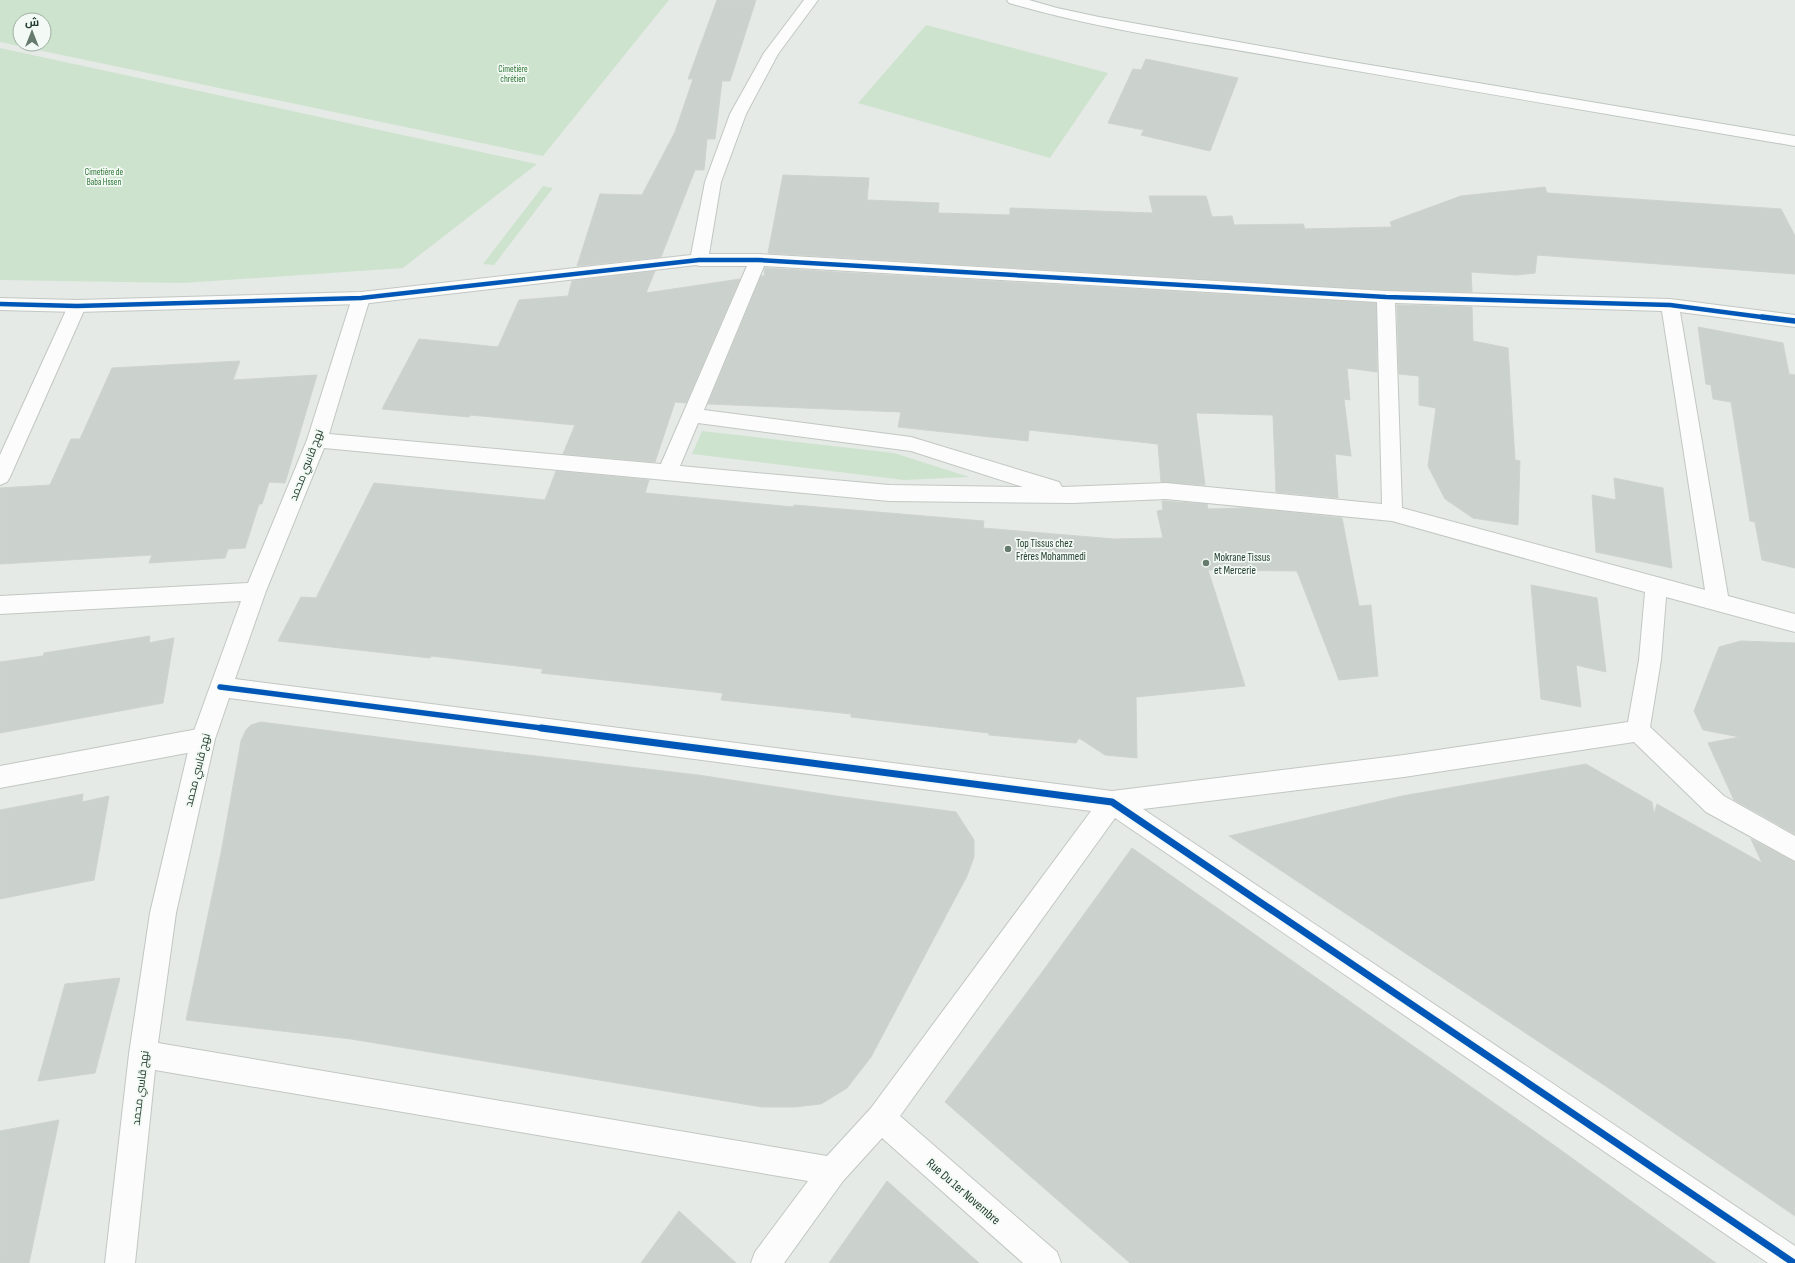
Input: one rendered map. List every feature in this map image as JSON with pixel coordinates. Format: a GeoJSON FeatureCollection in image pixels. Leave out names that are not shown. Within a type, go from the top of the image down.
{"type":"FeatureCollection","features":[{"type":"Feature","properties":{"kind":"street"},"geometry":{"type":"LineString","coordinates":[[699,260],[713,182],[738,114],[771,53],[811,0]]}},
{"type":"Feature","properties":{"kind":"street"},"geometry":{"type":"LineString","coordinates":[[1014,0],[1055,12],[1107,23],[1795,141]]}},
{"type":"Feature","properties":{"kind":"street"},"geometry":{"type":"LineString","coordinates":[[0,304],[77,306],[361,298],[699,260],[758,260],[1386,297],[1670,305],[1795,321]]}},
{"type":"Feature","properties":{"kind":"street"},"geometry":{"type":"LineString","coordinates":[[668,472],[758,260]]}},
{"type":"Feature","properties":{"kind":"street"},"geometry":{"type":"LineString","coordinates":[[1386,297],[1392,513]]}},
{"type":"Feature","properties":{"kind":"street","name":"نهج قاسي محمد"},"geometry":{"type":"LineString","coordinates":[[120,1263],[144,1054],[163,913],[203,739],[255,590],[317,440],[361,298]]}},
{"type":"Feature","properties":{"kind":"street"},"geometry":{"type":"LineString","coordinates":[[1670,305],[1718,603]]}},
{"type":"Feature","properties":{"kind":"street"},"geometry":{"type":"LineString","coordinates":[[0,477],[77,306]]}},
{"type":"Feature","properties":{"kind":"street"},"geometry":{"type":"LineString","coordinates":[[692,415],[911,444],[1073,495]]}},
{"type":"Feature","properties":{"kind":"street"},"geometry":{"type":"LineString","coordinates":[[317,440],[889,493],[1073,495],[1166,491],[1392,513],[1795,623]]}},
{"type":"Feature","properties":{"kind":"street"},"geometry":{"type":"LineString","coordinates":[[1638,731],[1650,660],[1656,586]]}},
{"type":"Feature","properties":{"kind":"street"},"geometry":{"type":"LineString","coordinates":[[0,605],[255,590]]}},
{"type":"Feature","properties":{"kind":"street"},"geometry":{"type":"LineString","coordinates":[[220,687],[1112,802],[1404,766],[1638,731]]}},
{"type":"Feature","properties":{"kind":"street"},"geometry":{"type":"LineString","coordinates":[[1638,731],[1715,804],[1795,849]]}},
{"type":"Feature","properties":{"kind":"street"},"geometry":{"type":"LineString","coordinates":[[0,777],[203,739]]}},
{"type":"Feature","properties":{"kind":"street"},"geometry":{"type":"LineString","coordinates":[[766,1263],[833,1171],[881,1118],[1112,802]]}},
{"type":"Feature","properties":{"kind":"street"},"geometry":{"type":"LineString","coordinates":[[1112,802],[1794,1263]]}},
{"type":"Feature","properties":{"kind":"street"},"geometry":{"type":"LineString","coordinates":[[144,1054],[833,1171]]}},
{"type":"Feature","properties":{"kind":"street","name":"Rue Du 1er Novembre"},"geometry":{"type":"LineString","coordinates":[[881,1118],[1046,1263]]}},
{"type":"Feature","properties":{"kind":"green space","name":"Cimetière chrétien"},"geometry":{"type":"Polygon","coordinates":[[[0,0],[669,0],[543,156],[48,52],[52,52],[52,12],[12,12],[12,45],[0,42],[0,0]]]}},
{"type":"Feature","properties":{"kind":"green space"},"geometry":{"type":"Polygon","coordinates":[[[926,25],[1108,73],[1050,158],[858,103],[926,25]]]}},
{"type":"Feature","properties":{"kind":"green space","name":"Cimetière de Baba Hssen"},"geometry":{"type":"Polygon","coordinates":[[[0,48],[12,51],[12,52],[19,52],[537,164],[403,268],[183,283],[0,280],[0,48]]]}},
{"type":"Feature","properties":{"kind":"green space"},"geometry":{"type":"Polygon","coordinates":[[[543,186],[553,188],[494,265],[483,264],[543,186]]]}},
{"type":"Feature","properties":{"kind":"green space"},"geometry":{"type":"Polygon","coordinates":[[[702,431],[894,453],[969,477],[904,480],[692,454],[702,431]]]}},
{"type":"Feature","properties":{"kind":"building"},"geometry":{"type":"Polygon","coordinates":[[[717,0],[756,0],[730,81],[722,81],[715,139],[707,139],[704,170],[695,170],[661,257],[577,266],[600,194],[642,195],[675,132],[693,79],[688,79],[717,0]]]}},
{"type":"Feature","properties":{"kind":"building"},"geometry":{"type":"Polygon","coordinates":[[[1146,59],[1238,78],[1210,151],[1141,135],[1144,130],[1108,123],[1133,69],[1141,70],[1146,59]]]}},
{"type":"Feature","properties":{"kind":"building"},"geometry":{"type":"Polygon","coordinates":[[[783,175],[869,178],[867,200],[939,203],[938,213],[1010,215],[1010,208],[1153,213],[1149,196],[1206,196],[1212,217],[1232,216],[1234,225],[1303,224],[1305,229],[1392,227],[1390,222],[1461,196],[1545,187],[1547,193],[1781,209],[1795,236],[1795,274],[1537,255],[1535,273],[1517,275],[1471,272],[1472,292],[1386,290],[768,253],[783,175]]]}},
{"type":"Feature","properties":{"kind":"building"},"geometry":{"type":"Polygon","coordinates":[[[765,268],[1376,303],[1377,372],[1347,368],[1350,400],[1344,399],[1351,456],[1335,454],[1338,498],[1276,492],[1273,415],[1196,413],[1205,485],[1161,482],[1158,444],[1029,430],[1028,441],[898,427],[901,412],[708,404],[761,276],[764,276],[765,268]]]}},
{"type":"Feature","properties":{"kind":"building"},"geometry":{"type":"Polygon","coordinates":[[[655,271],[646,293],[740,279],[686,403],[675,402],[655,462],[563,454],[575,425],[471,415],[469,417],[382,409],[419,339],[498,347],[519,300],[568,296],[572,281],[655,271]]]}},
{"type":"Feature","properties":{"kind":"building"},"geometry":{"type":"Polygon","coordinates":[[[1397,305],[1472,307],[1473,341],[1508,348],[1515,460],[1520,461],[1518,525],[1473,518],[1445,499],[1428,466],[1436,408],[1419,405],[1419,376],[1399,374],[1397,305]]]}},
{"type":"Feature","properties":{"kind":"building"},"geometry":{"type":"Polygon","coordinates":[[[1698,327],[1783,343],[1789,374],[1795,375],[1795,568],[1762,560],[1755,522],[1750,521],[1731,402],[1713,399],[1711,385],[1706,384],[1698,327]]]}},
{"type":"Feature","properties":{"kind":"building"},"geometry":{"type":"Polygon","coordinates":[[[240,361],[233,380],[317,375],[285,483],[269,482],[262,504],[259,504],[245,548],[228,549],[225,558],[149,563],[152,555],[0,564],[0,488],[50,485],[71,439],[80,439],[112,368],[240,361]]]}},
{"type":"Feature","properties":{"kind":"building"},"geometry":{"type":"Polygon","coordinates":[[[556,471],[649,480],[645,493],[793,507],[794,505],[984,521],[983,528],[1114,539],[1163,538],[1157,511],[1163,510],[1162,501],[1207,504],[1208,509],[1245,508],[1342,518],[1359,606],[1371,605],[1378,676],[1339,680],[1297,571],[1208,570],[1245,686],[1136,697],[1137,758],[1105,755],[1079,738],[1076,743],[989,735],[989,733],[851,717],[851,714],[721,700],[723,693],[541,673],[543,669],[278,641],[301,597],[316,598],[374,483],[545,500],[556,471]]]}},
{"type":"Feature","properties":{"kind":"building"},"geometry":{"type":"Polygon","coordinates":[[[1614,478],[1663,488],[1672,568],[1596,552],[1592,495],[1616,500],[1614,478]]]}},
{"type":"Feature","properties":{"kind":"building"},"geometry":{"type":"Polygon","coordinates":[[[1531,585],[1597,598],[1606,672],[1576,665],[1581,707],[1541,699],[1531,585]]]}},
{"type":"Feature","properties":{"kind":"building"},"geometry":{"type":"Polygon","coordinates":[[[150,636],[149,643],[174,638],[163,703],[0,733],[0,662],[43,656],[44,653],[150,636]]]}},
{"type":"Feature","properties":{"kind":"building"},"geometry":{"type":"Polygon","coordinates":[[[1741,641],[1795,643],[1795,834],[1734,800],[1708,743],[1740,737],[1703,730],[1694,711],[1719,647],[1741,641]]]}},
{"type":"Feature","properties":{"kind":"building"},"geometry":{"type":"Polygon","coordinates":[[[261,722],[698,775],[956,812],[974,840],[974,857],[967,876],[871,1057],[847,1088],[821,1104],[794,1107],[762,1107],[351,1039],[186,1020],[221,853],[241,741],[246,730],[251,725],[261,722]]]}},
{"type":"Feature","properties":{"kind":"building"},"geometry":{"type":"Polygon","coordinates":[[[1586,764],[1652,802],[1654,814],[1657,804],[1762,863],[1751,839],[1795,862],[1795,1216],[1613,1091],[1229,836],[1402,796],[1586,764]]]}},
{"type":"Feature","properties":{"kind":"building"},"geometry":{"type":"Polygon","coordinates":[[[83,794],[82,802],[109,796],[94,880],[0,899],[0,810],[83,794]]]}},
{"type":"Feature","properties":{"kind":"building"},"geometry":{"type":"Polygon","coordinates":[[[1132,848],[1558,1148],[1716,1263],[1130,1263],[945,1102],[1040,975],[1132,848]]]}},
{"type":"Feature","properties":{"kind":"building"},"geometry":{"type":"Polygon","coordinates":[[[120,978],[95,1073],[38,1081],[65,984],[120,978]]]}},
{"type":"Feature","properties":{"kind":"building"},"geometry":{"type":"Polygon","coordinates":[[[59,1120],[29,1263],[0,1263],[0,1131],[59,1120]]]}},
{"type":"Feature","properties":{"kind":"building"},"geometry":{"type":"Polygon","coordinates":[[[887,1181],[979,1263],[829,1263],[887,1181]]]}},
{"type":"Feature","properties":{"kind":"building"},"geometry":{"type":"Polygon","coordinates":[[[679,1211],[736,1263],[641,1263],[679,1211]]]}},
{"type":"Feature","properties":{"kind":"cycle path"},"geometry":{"type":"LineString","coordinates":[[0,304],[77,306],[361,298],[699,260],[758,260],[1386,297],[1670,305],[1795,321]]}},
{"type":"Feature","properties":{"kind":"cycle path"},"geometry":{"type":"LineString","coordinates":[[220,687],[1112,802],[1794,1263]]}},
{"type":"Feature","properties":{"kind":"place","name":"Top Tissus chez Frères Mohammedi"},"geometry":{"type":"Point","coordinates":[1008,549]}},
{"type":"Feature","properties":{"kind":"place","name":"Mokrane Tissus et Mercerie"},"geometry":{"type":"Point","coordinates":[1206,563]}}]}
